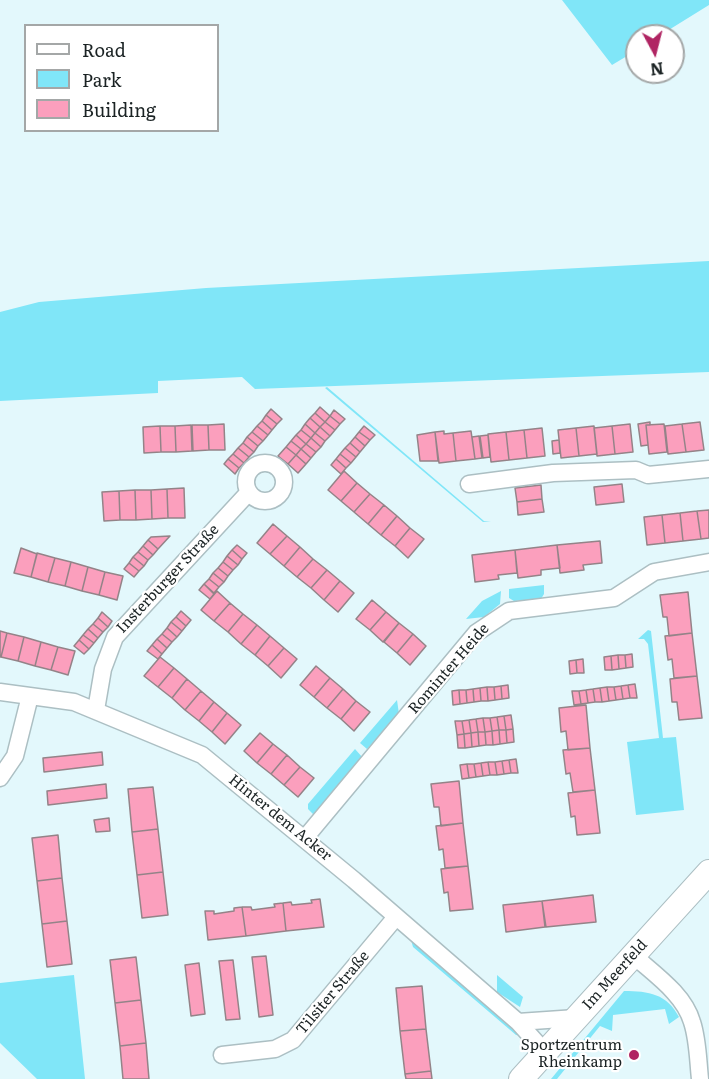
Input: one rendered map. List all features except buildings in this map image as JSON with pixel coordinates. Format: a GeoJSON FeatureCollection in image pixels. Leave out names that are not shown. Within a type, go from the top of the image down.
{"type":"FeatureCollection","features":[{"type":"Feature","properties":{"kind":"street"},"geometry":{"type":"LineString","coordinates":[[469,484],[553,473],[636,470],[648,475],[709,469]]}},
{"type":"Feature","properties":{"kind":"street","name":"Insterburger Straße"},"geometry":{"type":"LineString","coordinates":[[96,710],[103,669],[115,637],[249,492]]}},
{"type":"Feature","properties":{"kind":"street","name":"Rominter Heide"},"geometry":{"type":"LineString","coordinates":[[305,838],[476,633],[492,620],[508,611],[614,598],[654,572],[709,562]]}},
{"type":"Feature","properties":{"kind":"street","name":"Hinter dem Acker"},"geometry":{"type":"LineString","coordinates":[[0,692],[74,702],[202,755],[305,838],[396,916],[518,1022],[545,1052]]}},
{"type":"Feature","properties":{"kind":"street"},"geometry":{"type":"LineString","coordinates":[[0,778],[15,756],[30,696]]}},
{"type":"Feature","properties":{"kind":"street","name":"Im Meerfeld"},"geometry":{"type":"LineString","coordinates":[[521,1079],[709,872]]}},
{"type":"Feature","properties":{"kind":"street","name":"Tilsiter Straße"},"geometry":{"type":"LineString","coordinates":[[222,1055],[275,1049],[293,1040],[396,916]]}},
{"type":"Feature","properties":{"kind":"street"},"geometry":{"type":"LineString","coordinates":[[633,955],[685,1006],[693,1026],[700,1079]]}},
{"type":"Feature","properties":{"kind":"street"},"geometry":{"type":"LineString","coordinates":[[518,1022],[576,1018]]}},
{"type":"Feature","properties":{"kind":"green space"},"geometry":{"type":"Polygon","coordinates":[[[562,0],[709,0],[709,5],[678,24],[625,24],[625,57],[612,65],[562,0]]]}},
{"type":"Feature","properties":{"kind":"green space"},"geometry":{"type":"Polygon","coordinates":[[[709,261],[709,372],[255,389],[242,377],[158,381],[158,393],[0,401],[0,312],[39,302],[206,288],[709,261]]]}},
{"type":"Feature","properties":{"kind":"green space"},"geometry":{"type":"Polygon","coordinates":[[[327,387],[484,521],[491,521],[483,522],[325,388],[327,387]]]}},
{"type":"Feature","properties":{"kind":"green space"},"geometry":{"type":"Polygon","coordinates":[[[544,585],[544,594],[541,599],[514,601],[509,598],[509,589],[544,585]]]}},
{"type":"Feature","properties":{"kind":"green space"},"geometry":{"type":"Polygon","coordinates":[[[501,591],[500,604],[484,617],[466,619],[482,601],[501,591]]]}},
{"type":"Feature","properties":{"kind":"green space"},"geometry":{"type":"Polygon","coordinates":[[[648,630],[651,631],[663,738],[676,737],[684,810],[636,815],[627,742],[659,738],[648,644],[644,639],[638,639],[648,630]]]}},
{"type":"Feature","properties":{"kind":"green space"},"geometry":{"type":"Polygon","coordinates":[[[397,700],[399,714],[367,749],[360,743],[397,700]]]}},
{"type":"Feature","properties":{"kind":"green space"},"geometry":{"type":"Polygon","coordinates":[[[355,749],[363,758],[314,815],[308,809],[308,804],[355,749]]]}},
{"type":"Feature","properties":{"kind":"green space"},"geometry":{"type":"Polygon","coordinates":[[[411,940],[522,1036],[516,1035],[413,947],[411,940]]]}},
{"type":"Feature","properties":{"kind":"green space"},"geometry":{"type":"Polygon","coordinates":[[[74,975],[85,1079],[37,1079],[0,1043],[0,983],[74,975]]]}},
{"type":"Feature","properties":{"kind":"green space"},"geometry":{"type":"Polygon","coordinates":[[[497,975],[523,997],[520,1007],[497,992],[497,975]]]}},
{"type":"Feature","properties":{"kind":"green space"},"geometry":{"type":"Polygon","coordinates":[[[624,991],[656,995],[669,1003],[679,1017],[669,1024],[665,1009],[613,1015],[612,1031],[600,1026],[557,1079],[551,1079],[624,991]]]}},
{"type":"Feature","properties":{"kind":"place","name":"Sportzentrum Rheinkamp"},"geometry":{"type":"Point","coordinates":[634,1055]}}]}
